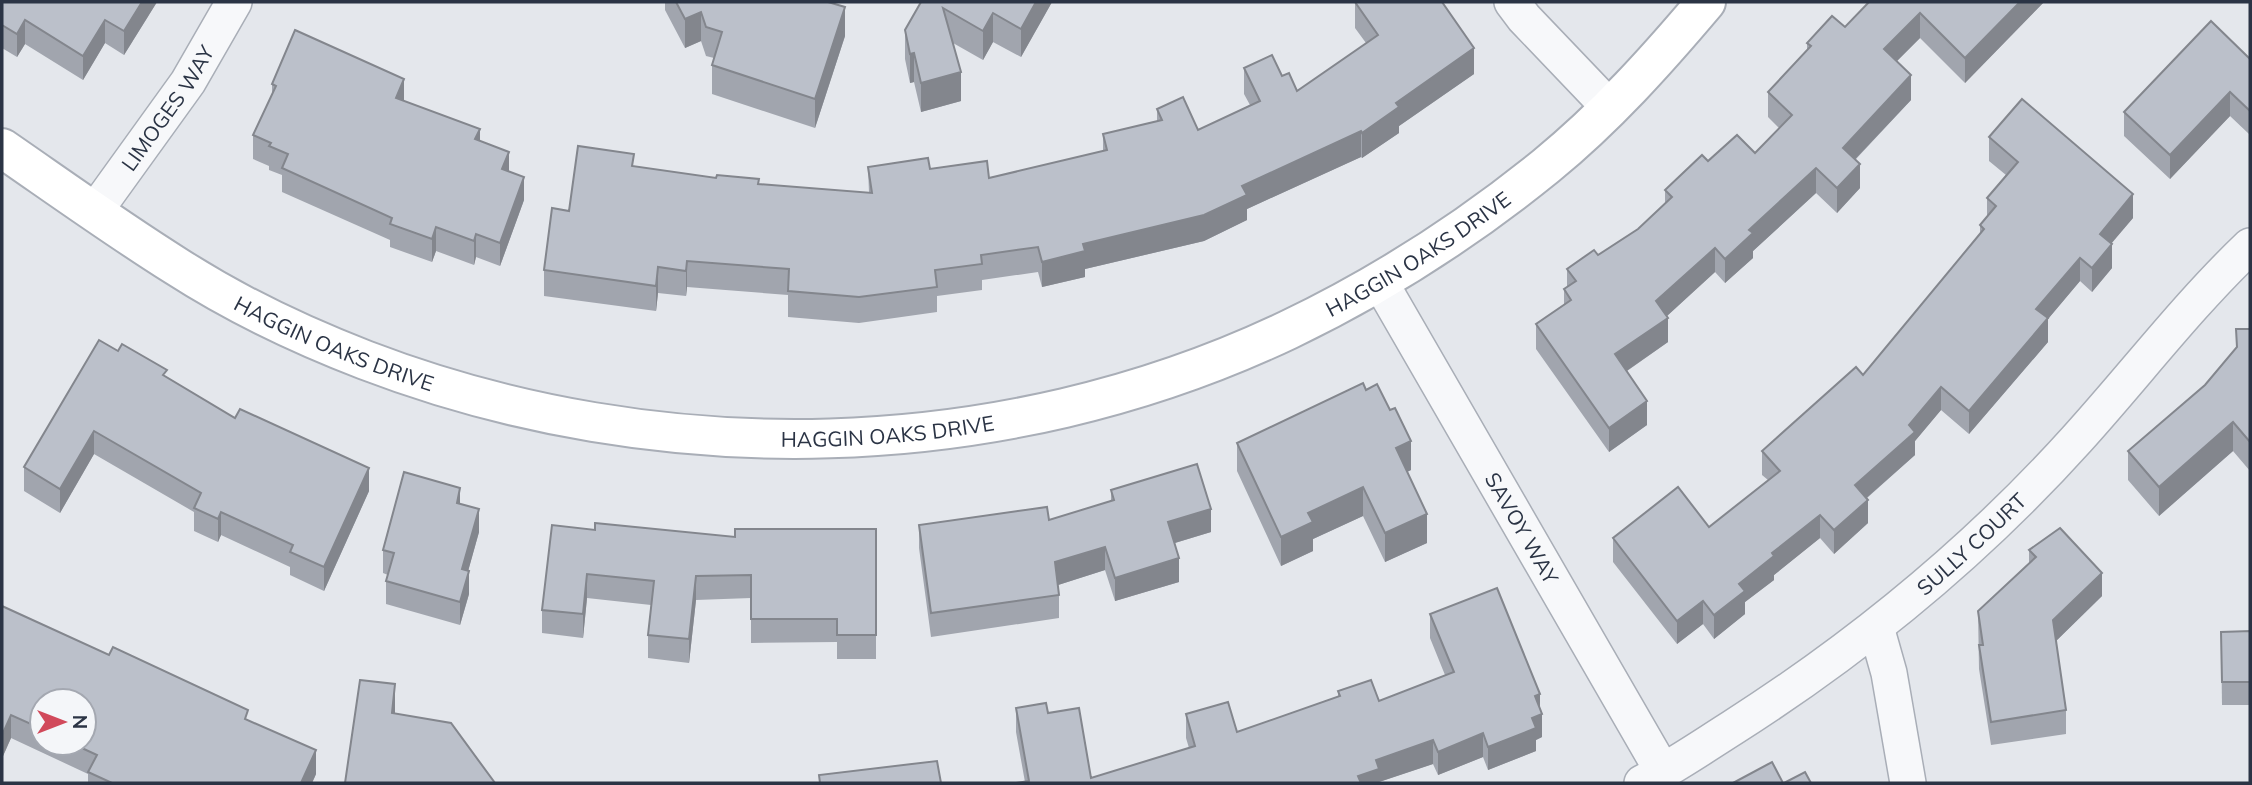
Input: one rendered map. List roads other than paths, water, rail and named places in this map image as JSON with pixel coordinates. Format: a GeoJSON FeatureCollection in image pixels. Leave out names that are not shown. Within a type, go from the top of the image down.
{"type":"FeatureCollection","features":[{"type":"Feature","properties":{"kind":"street","name":"LIMOGES WAY"},"geometry":{"type":"LineString","coordinates":[[95,211],[188,82],[234,2]]}},
{"type":"Feature","properties":{"kind":"street"},"geometry":{"type":"LineString","coordinates":[[1512,2],[1524,18],[1611,108]]}},
{"type":"Feature","properties":{"kind":"street","name":"HAGGIN OAKS DRIVE"},"geometry":{"type":"LineString","coordinates":[[2,148],[180,269],[270,318],[364,360],[461,393],[563,418],[644,431],[746,439],[849,439],[930,432],[1014,419],[1114,395],[1211,362],[1287,331],[1380,282],[1466,227],[1548,164],[1611,108],[1654,64],[1706,2]]}},
{"type":"Feature","properties":{"kind":"street","name":"SULLY COURT"},"geometry":{"type":"LineString","coordinates":[[1653,778],[1791,690],[1876,626],[1991,527],[2076,440],[2209,285],[2250,246]]}},
{"type":"Feature","properties":{"kind":"street","name":"SAVOY WAY"},"geometry":{"type":"LineString","coordinates":[[1380,282],[1653,778]]}},
{"type":"Feature","properties":{"kind":"street"},"geometry":{"type":"LineString","coordinates":[[1876,626],[1889,673],[1908,783]]}}]}
